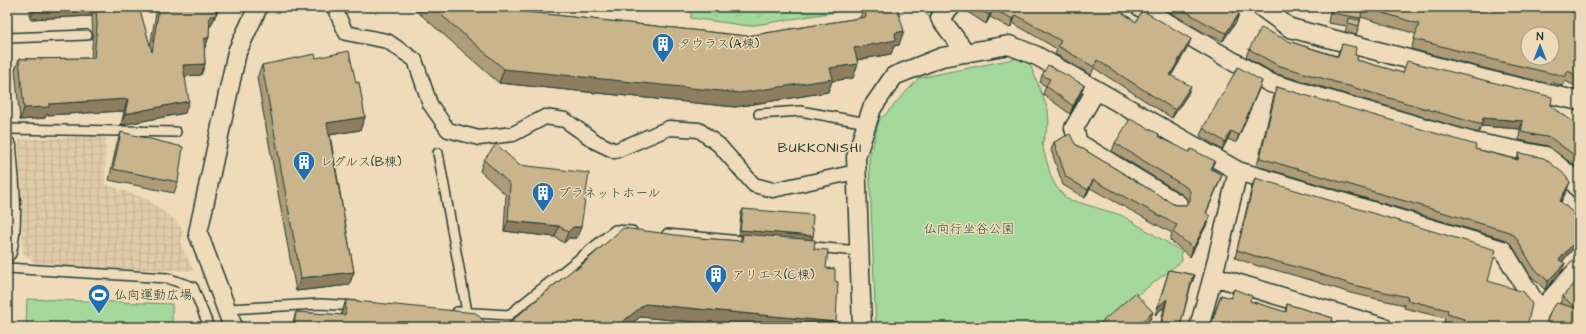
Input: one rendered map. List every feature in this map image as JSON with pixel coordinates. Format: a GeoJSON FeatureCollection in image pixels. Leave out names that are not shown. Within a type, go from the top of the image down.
{"type":"FeatureCollection","features":[{"type":"Feature","properties":{"kind":"street"},"geometry":{"type":"LineString","coordinates":[[233,327],[198,233],[237,52],[258,7]]}},
{"type":"Feature","properties":{"kind":"street"},"geometry":{"type":"LineString","coordinates":[[334,7],[346,33],[387,41],[415,60],[430,104],[448,130],[479,138],[513,134],[545,117],[565,120],[596,142],[616,151],[669,128],[699,130],[719,144],[754,185],[773,190],[856,172]]}},
{"type":"Feature","properties":{"kind":"street"},"geometry":{"type":"LineString","coordinates":[[951,7],[940,18],[966,53]]}},
{"type":"Feature","properties":{"kind":"street"},"geometry":{"type":"LineString","coordinates":[[1140,7],[1270,83],[1473,142],[1546,156],[1568,174],[1579,190]]}},
{"type":"Feature","properties":{"kind":"street"},"geometry":{"type":"LineString","coordinates":[[1261,7],[1290,28],[1484,79],[1579,101]]}},
{"type":"Feature","properties":{"kind":"street"},"geometry":{"type":"LineString","coordinates":[[1563,7],[1579,14]]}},
{"type":"Feature","properties":{"kind":"street"},"geometry":{"type":"LineString","coordinates":[[862,327],[856,157],[872,108],[894,76],[942,57],[1009,45],[1037,56],[1238,171],[1503,250],[1537,319],[1579,268]]}},
{"type":"Feature","properties":{"kind":"street"},"geometry":{"type":"LineString","coordinates":[[1096,90],[1074,128],[1078,143],[1178,204]]}},
{"type":"Feature","properties":{"kind":"street"},"geometry":{"type":"LineString","coordinates":[[7,146],[10,213],[8,245]]}},
{"type":"Feature","properties":{"kind":"street"},"geometry":{"type":"LineString","coordinates":[[1199,327],[1214,276],[1238,171]]}},
{"type":"Feature","properties":{"kind":"street"},"geometry":{"type":"LineString","coordinates":[[1214,276],[1373,326]]}},
{"type":"Feature","properties":{"kind":"lane"},"geometry":{"type":"LineString","coordinates":[[7,38],[87,35]]}},
{"type":"Feature","properties":{"kind":"lane"},"geometry":{"type":"LineString","coordinates":[[759,114],[800,111],[867,123]]}},
{"type":"Feature","properties":{"kind":"lane"},"geometry":{"type":"LineString","coordinates":[[7,129],[176,132]]}},
{"type":"Feature","properties":{"kind":"lane"},"geometry":{"type":"LineString","coordinates":[[438,153],[467,312]]}},
{"type":"Feature","properties":{"kind":"lane"},"geometry":{"type":"LineString","coordinates":[[445,311],[509,315],[616,230],[639,232]]}},
{"type":"Feature","properties":{"kind":"lane"},"geometry":{"type":"LineString","coordinates":[[654,233],[763,243]]}},
{"type":"Feature","properties":{"kind":"lane"},"geometry":{"type":"LineString","coordinates":[[794,246],[859,251]]}},
{"type":"Feature","properties":{"kind":"lane"},"geometry":{"type":"LineString","coordinates":[[7,268],[167,278],[193,287],[209,327]]}},
{"type":"Feature","properties":{"kind":"lane"},"geometry":{"type":"LineString","coordinates":[[227,310],[320,304],[364,306]]}},
{"type":"Feature","properties":{"kind":"shaded area"},"geometry":{"type":"Polygon","coordinates":[[[106,135],[105,184],[147,199],[175,220],[183,231],[181,245],[194,271],[52,266],[52,263],[40,263],[40,266],[23,253],[19,140],[106,135]]]}},
{"type":"Feature","properties":{"kind":"green space"},"geometry":{"type":"Polygon","coordinates":[[[652,7],[866,7],[749,26],[691,18],[691,10],[652,7]]]}},
{"type":"Feature","properties":{"kind":"green space"},"geometry":{"type":"Polygon","coordinates":[[[920,7],[944,7],[932,21],[920,7]]]}},
{"type":"Feature","properties":{"kind":"green space","name":"仏向行坐谷公園"},"geometry":{"type":"Polygon","coordinates":[[[1018,58],[1030,64],[1048,110],[1049,123],[1042,144],[1051,177],[1057,188],[1067,199],[1121,215],[1181,251],[1182,261],[1096,327],[876,327],[869,159],[879,121],[919,78],[1018,58]]]}},
{"type":"Feature","properties":{"kind":"green space","name":"仏向運動広場"},"geometry":{"type":"Polygon","coordinates":[[[27,299],[172,304],[172,327],[26,327],[27,299]]]}},
{"type":"Feature","properties":{"kind":"building"},"geometry":{"type":"Polygon","coordinates":[[[96,7],[139,7],[152,52],[159,7],[217,7],[216,15],[210,16],[209,37],[204,39],[205,64],[183,65],[189,101],[125,114],[128,99],[49,104],[49,107],[24,108],[19,59],[94,58],[97,24],[96,7]]]}},
{"type":"Feature","properties":{"kind":"building","name":"タウラス(A棟)"},"geometry":{"type":"Polygon","coordinates":[[[432,7],[521,7],[527,12],[747,36],[866,17],[864,7],[897,7],[904,31],[895,33],[896,40],[854,48],[858,64],[830,68],[833,79],[740,93],[504,69],[432,7]]]}},
{"type":"Feature","properties":{"kind":"building"},"geometry":{"type":"Polygon","coordinates":[[[975,7],[1114,7],[1136,22],[1142,10],[1191,39],[1170,75],[1191,86],[1175,110],[1097,60],[1094,67],[1058,46],[1061,41],[1016,15],[1013,19],[993,9],[989,15],[975,7]]]}},
{"type":"Feature","properties":{"kind":"building"},"geometry":{"type":"Polygon","coordinates":[[[1178,7],[1228,7],[1239,14],[1226,33],[1178,7]]]}},
{"type":"Feature","properties":{"kind":"building"},"geometry":{"type":"Polygon","coordinates":[[[1333,7],[1362,7],[1361,18],[1331,13],[1333,7]]]}},
{"type":"Feature","properties":{"kind":"building"},"geometry":{"type":"Polygon","coordinates":[[[1364,7],[1561,7],[1579,15],[1579,77],[1568,71],[1565,77],[1554,73],[1554,74],[1490,59],[1414,39],[1419,24],[1364,7]]]}},
{"type":"Feature","properties":{"kind":"building"},"geometry":{"type":"Polygon","coordinates":[[[1349,18],[1360,20],[1359,26],[1348,23],[1349,18]]]}},
{"type":"Feature","properties":{"kind":"building"},"geometry":{"type":"Polygon","coordinates":[[[1261,28],[1291,42],[1338,57],[1342,44],[1356,47],[1355,55],[1358,56],[1357,60],[1403,73],[1407,61],[1552,97],[1551,106],[1579,126],[1579,160],[1551,138],[1521,132],[1523,121],[1483,118],[1482,124],[1478,124],[1277,65],[1249,49],[1261,28]]]}},
{"type":"Feature","properties":{"kind":"building","name":"レグルス(B棟)"},"geometry":{"type":"Polygon","coordinates":[[[349,51],[356,83],[359,82],[365,117],[327,123],[354,272],[301,278],[262,65],[315,54],[316,58],[349,51]]]}},
{"type":"Feature","properties":{"kind":"building"},"geometry":{"type":"Polygon","coordinates":[[[1048,65],[1084,85],[1073,106],[1046,86],[1050,79],[1042,75],[1048,65]]]}},
{"type":"Feature","properties":{"kind":"building"},"geometry":{"type":"Polygon","coordinates":[[[1238,67],[1262,81],[1239,135],[1231,131],[1225,142],[1203,128],[1238,67]]]}},
{"type":"Feature","properties":{"kind":"building"},"geometry":{"type":"Polygon","coordinates":[[[1277,87],[1476,145],[1475,149],[1518,160],[1519,153],[1544,158],[1563,173],[1570,182],[1560,201],[1579,218],[1579,237],[1559,260],[1565,263],[1548,281],[1533,267],[1515,236],[1509,232],[1260,158],[1277,87]]]}},
{"type":"Feature","properties":{"kind":"building"},"geometry":{"type":"Polygon","coordinates":[[[1130,119],[1189,152],[1191,149],[1215,161],[1211,169],[1222,175],[1206,213],[1210,216],[1193,248],[1173,232],[1177,225],[1093,180],[1088,190],[1066,177],[1054,142],[1070,134],[1075,144],[1175,205],[1186,205],[1190,201],[1190,191],[1186,187],[1115,143],[1130,119]]]}},
{"type":"Feature","properties":{"kind":"building"},"geometry":{"type":"Polygon","coordinates":[[[121,132],[183,147],[178,182],[113,169],[121,132]]]}},
{"type":"Feature","properties":{"kind":"building","name":"プラネットホール"},"geometry":{"type":"Polygon","coordinates":[[[496,144],[519,165],[589,173],[581,227],[573,227],[568,232],[559,226],[508,221],[510,184],[484,160],[496,144]]]}},
{"type":"Feature","properties":{"kind":"building"},"geometry":{"type":"Polygon","coordinates":[[[1255,178],[1496,250],[1488,281],[1524,292],[1532,304],[1528,322],[1533,327],[1477,327],[1463,323],[1464,319],[1447,314],[1448,310],[1407,300],[1408,297],[1353,285],[1237,250],[1255,178]]]}},
{"type":"Feature","properties":{"kind":"building"},"geometry":{"type":"Polygon","coordinates":[[[743,209],[813,215],[813,236],[740,230],[743,209]]]}},
{"type":"Feature","properties":{"kind":"building"},"geometry":{"type":"Polygon","coordinates":[[[623,228],[699,238],[742,241],[743,234],[815,240],[814,249],[828,250],[826,268],[835,269],[835,281],[838,282],[836,322],[645,304],[616,327],[504,327],[576,267],[576,270],[623,228]]]}},
{"type":"Feature","properties":{"kind":"building"},"geometry":{"type":"Polygon","coordinates":[[[1169,270],[1195,275],[1192,278],[1180,327],[1161,327],[1167,299],[1158,307],[1169,270]]]}},
{"type":"Feature","properties":{"kind":"building"},"geometry":{"type":"Polygon","coordinates":[[[1579,279],[1579,327],[1544,327],[1552,308],[1557,303],[1575,308],[1563,296],[1579,279]]]}},
{"type":"Feature","properties":{"kind":"building"},"geometry":{"type":"Polygon","coordinates":[[[1234,289],[1252,296],[1250,301],[1286,312],[1287,304],[1333,318],[1330,327],[1207,327],[1212,322],[1221,295],[1231,298],[1234,289]]]}},
{"type":"Feature","properties":{"kind":"building"},"geometry":{"type":"Polygon","coordinates":[[[1135,293],[1153,312],[1135,327],[1096,327],[1135,293]]]}},
{"type":"Feature","properties":{"kind":"building"},"geometry":{"type":"Polygon","coordinates":[[[346,300],[476,313],[489,327],[294,327],[296,312],[345,315],[346,300]]]}},
{"type":"Feature","properties":{"kind":"place","name":"タウラス(A棟)"},"geometry":{"type":"Point","coordinates":[663,64]}},
{"type":"Feature","properties":{"kind":"place","name":"レグルス(B棟)"},"geometry":{"type":"Point","coordinates":[304,182]}},
{"type":"Feature","properties":{"kind":"place","name":"プラネットホール"},"geometry":{"type":"Point","coordinates":[543,212]}},
{"type":"Feature","properties":{"kind":"place","name":"アリエス(C棟)"},"geometry":{"type":"Point","coordinates":[716,294]}},
{"type":"Feature","properties":{"kind":"place","name":"仏向運動広場"},"geometry":{"type":"Point","coordinates":[99,314]}},
{"type":"Feature","properties":{"kind":"district","name":"BUKKONISHI"},"geometry":{"type":"Point","coordinates":[820,148]}}]}
